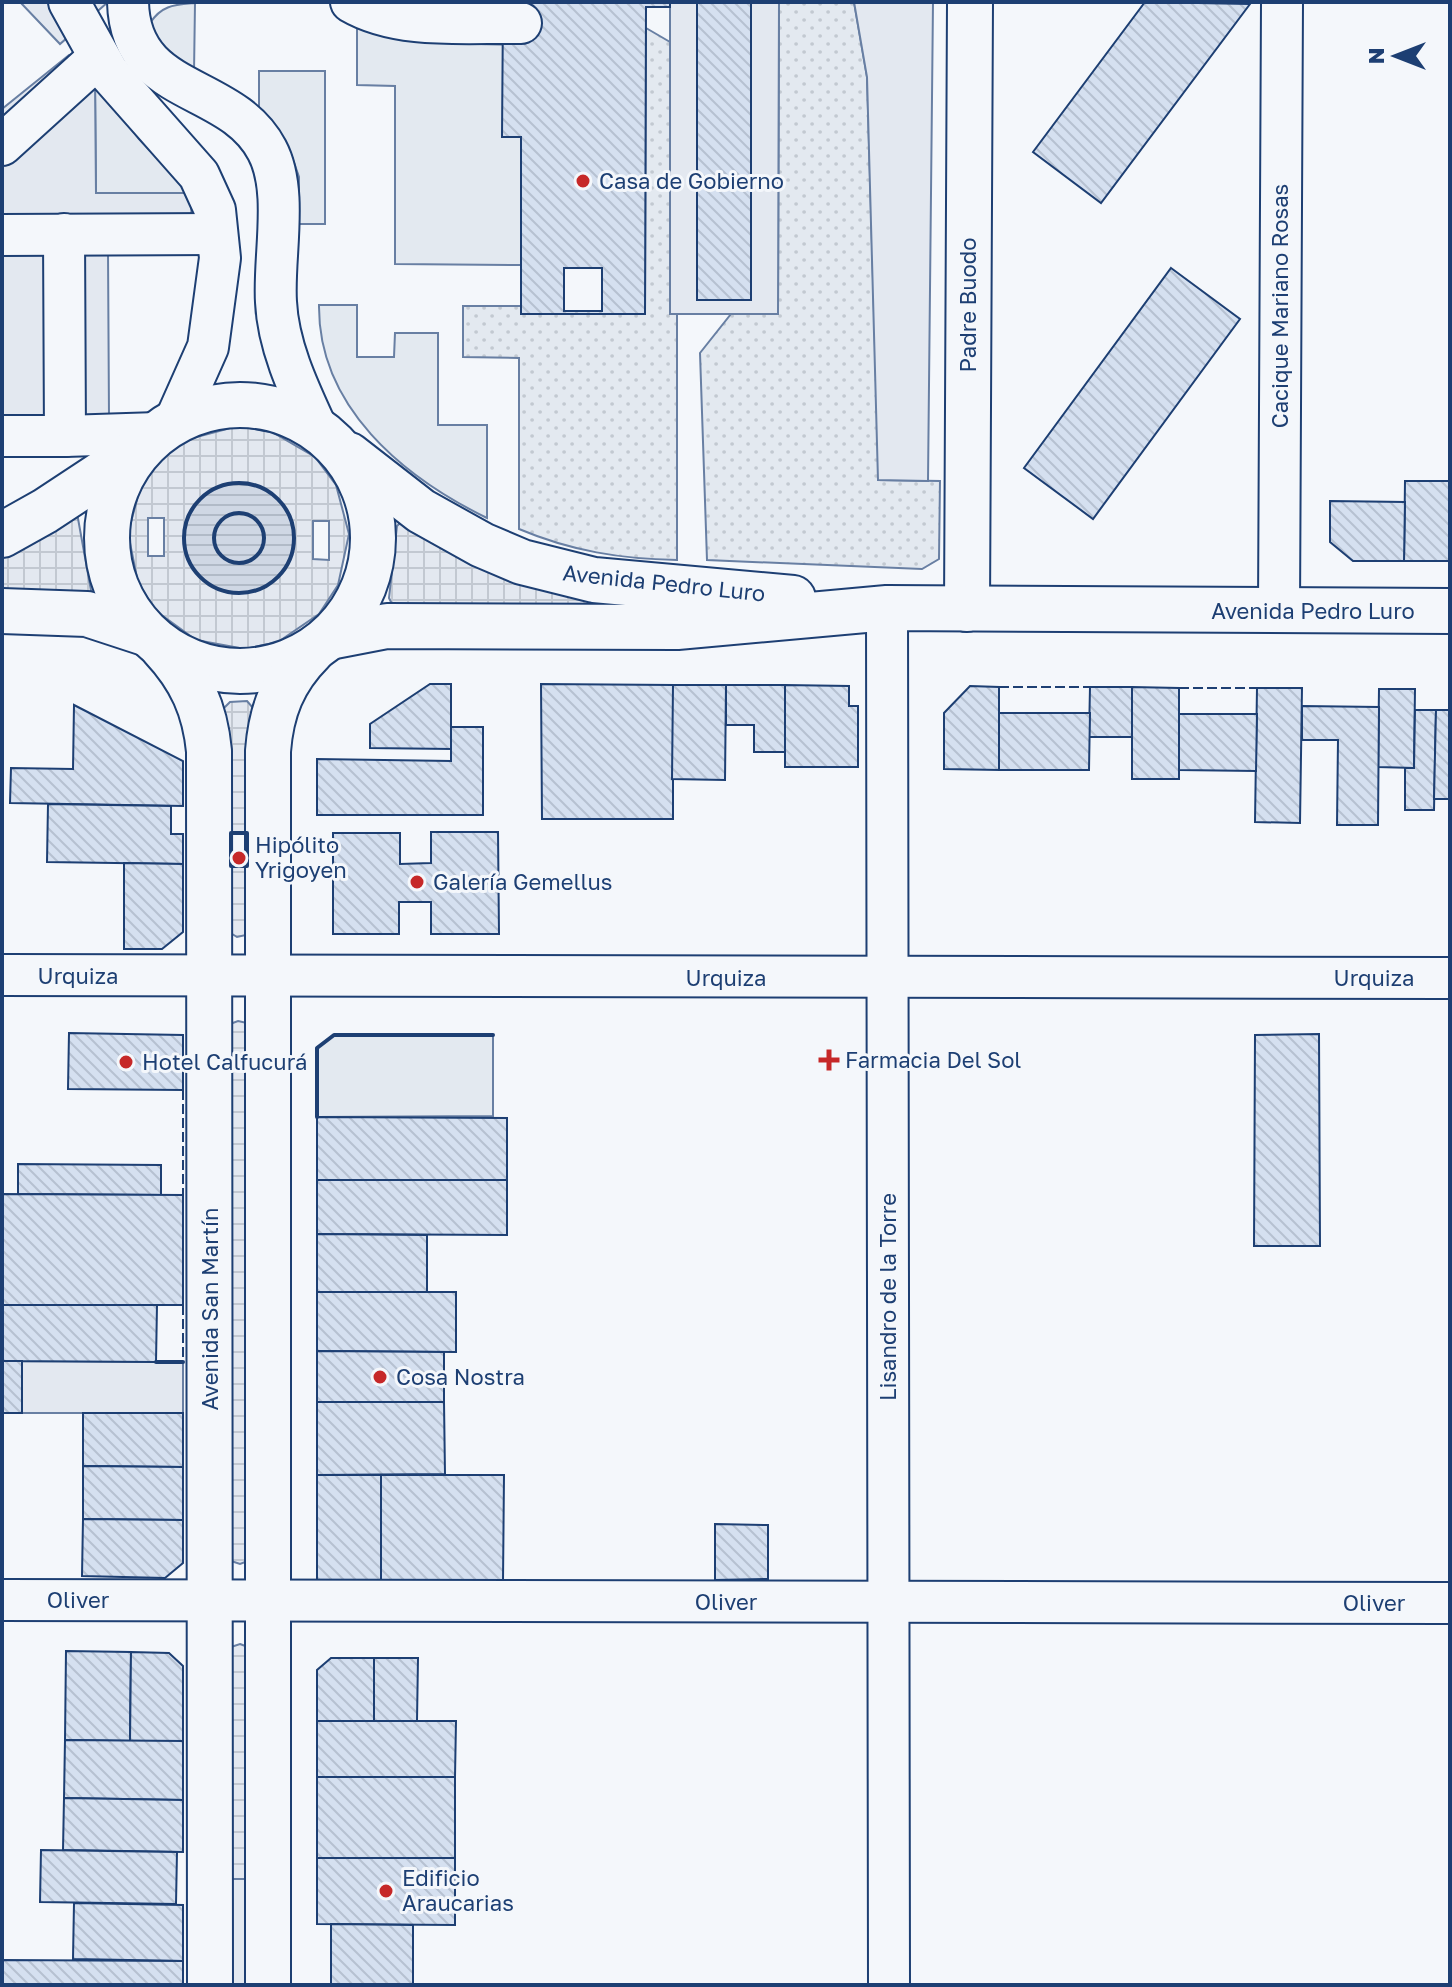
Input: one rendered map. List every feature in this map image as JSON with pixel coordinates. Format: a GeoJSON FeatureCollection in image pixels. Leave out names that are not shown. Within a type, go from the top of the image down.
{"type":"FeatureCollection","features":[{"type":"Feature","properties":{"kind":"main road","name":"Padre Buodo"},"geometry":{"type":"LineString","coordinates":[[967,609],[970,2]]}},
{"type":"Feature","properties":{"kind":"main road"},"geometry":{"type":"LineString","coordinates":[[2,535],[45,511],[158,433],[195,412],[237,404],[279,410],[326,436],[363,488],[373,540],[368,572],[357,602],[284,685],[269,735],[268,1985]]}},
{"type":"Feature","properties":{"kind":"main road"},"geometry":{"type":"LineString","coordinates":[[154,640],[119,596],[107,552],[106,529],[117,485],[158,433]]}},
{"type":"Feature","properties":{"kind":"main road","name":"Avenida Pedro Luro"},"geometry":{"type":"LineString","coordinates":[[326,436],[443,525],[507,556],[594,580],[887,608],[1450,611]]}},
{"type":"Feature","properties":{"kind":"main road","name":"Avenida Pedro Luro"},"geometry":{"type":"LineString","coordinates":[[321,644],[387,626],[677,627],[887,608]]}},
{"type":"Feature","properties":{"kind":"main road"},"geometry":{"type":"LineString","coordinates":[[2,611],[87,614],[154,640],[182,659],[225,671],[270,668],[321,644]]}},
{"type":"Feature","properties":{"kind":"main road","name":"Avenida San Martín"},"geometry":{"type":"LineString","coordinates":[[154,640],[193,685],[208,734],[210,1985]]}},
{"type":"Feature","properties":{"kind":"street"},"geometry":{"type":"LineString","coordinates":[[351,2],[363,9],[425,21],[521,23]]}},
{"type":"Feature","properties":{"kind":"street","name":"Cacique Mariano Rosas"},"geometry":{"type":"LineString","coordinates":[[1279,611],[1282,2]]}},
{"type":"Feature","properties":{"kind":"street"},"geometry":{"type":"LineString","coordinates":[[2,145],[83,29],[130,3],[133,33],[149,64],[236,112],[268,150],[280,205],[276,303],[293,375],[326,436]]}},
{"type":"Feature","properties":{"kind":"street"},"geometry":{"type":"LineString","coordinates":[[2,436],[158,433],[208,347],[220,258],[215,210],[199,175],[108,72],[83,29]]}},
{"type":"Feature","properties":{"kind":"street"},"geometry":{"type":"LineString","coordinates":[[64,234],[65,436]]}},
{"type":"Feature","properties":{"kind":"street"},"geometry":{"type":"LineString","coordinates":[[2,235],[217,234]]}},
{"type":"Feature","properties":{"kind":"street","name":"Lisandro de la Torre"},"geometry":{"type":"LineString","coordinates":[[887,608],[889,1985]]}},
{"type":"Feature","properties":{"kind":"street","name":"Urquiza"},"geometry":{"type":"LineString","coordinates":[[2,975],[1450,978]]}},
{"type":"Feature","properties":{"kind":"street","name":"Oliver"},"geometry":{"type":"LineString","coordinates":[[2,1600],[1450,1603]]}},
{"type":"Feature","properties":{"kind":"shaded area"},"geometry":{"type":"Polygon","coordinates":[[[20,2],[108,2],[60,44],[20,2]]]}},
{"type":"Feature","properties":{"kind":"shaded area"},"geometry":{"type":"Polygon","coordinates":[[[670,2],[779,2],[778,314],[670,314],[670,2]]]}},
{"type":"Feature","properties":{"kind":"shaded area"},"geometry":{"type":"Polygon","coordinates":[[[779,2],[854,2],[867,77],[879,480],[940,481],[939,559],[922,569],[707,560],[700,353],[731,314],[778,314],[779,2]]]}},
{"type":"Feature","properties":{"kind":"shaded area"},"geometry":{"type":"Polygon","coordinates":[[[854,2],[933,2],[928,481],[878,480],[867,77],[854,2]]]}},
{"type":"Feature","properties":{"kind":"shaded area"},"geometry":{"type":"Polygon","coordinates":[[[195,3],[194,73],[165,62],[150,23],[169,7],[195,3]]]}},
{"type":"Feature","properties":{"kind":"shaded area"},"geometry":{"type":"Polygon","coordinates":[[[357,19],[418,38],[521,45],[521,265],[395,264],[395,86],[357,85],[357,19]]]}},
{"type":"Feature","properties":{"kind":"shaded area"},"geometry":{"type":"Polygon","coordinates":[[[646,28],[670,42],[670,313],[677,314],[677,560],[596,552],[519,529],[519,358],[463,357],[463,306],[521,306],[521,314],[645,314],[646,28]]]}},
{"type":"Feature","properties":{"kind":"shaded area"},"geometry":{"type":"Polygon","coordinates":[[[69,55],[95,81],[96,193],[191,193],[192,250],[108,251],[109,417],[2,452],[2,109],[69,55]]]}},
{"type":"Feature","properties":{"kind":"shaded area"},"geometry":{"type":"Polygon","coordinates":[[[259,71],[325,71],[325,224],[299,224],[299,177],[291,154],[259,112],[259,71]]]}},
{"type":"Feature","properties":{"kind":"shaded area"},"geometry":{"type":"Polygon","coordinates":[[[95,81],[139,139],[191,193],[96,194],[95,81]]]}},
{"type":"Feature","properties":{"kind":"shaded area"},"geometry":{"type":"Polygon","coordinates":[[[319,305],[357,305],[357,357],[394,357],[395,333],[438,333],[438,425],[487,425],[487,518],[425,482],[371,434],[333,376],[322,342],[319,305]]]}},
{"type":"Feature","properties":{"kind":"shaded area"},"geometry":{"type":"Polygon","coordinates":[[[238,426],[272,432],[315,457],[336,485],[349,534],[338,585],[319,614],[278,642],[245,649],[196,640],[156,611],[138,583],[128,533],[141,485],[161,458],[189,439],[238,426]],[[148,518],[148,556],[164,556],[164,518],[148,518]],[[313,521],[313,559],[329,560],[329,521],[313,521]]]}},
{"type":"Feature","properties":{"kind":"shaded area"},"geometry":{"type":"Polygon","coordinates":[[[239,483],[260,487],[278,499],[290,517],[294,538],[290,559],[278,577],[260,589],[239,593],[218,589],[200,577],[188,559],[184,538],[188,517],[200,499],[218,487],[239,483]]]}},
{"type":"Feature","properties":{"kind":"shaded area"},"geometry":{"type":"Polygon","coordinates":[[[77,513],[92,596],[2,595],[2,548],[77,513]]]}},
{"type":"Feature","properties":{"kind":"shaded area"},"geometry":{"type":"Polygon","coordinates":[[[403,520],[664,609],[392,604],[389,598],[397,526],[403,520]]]}},
{"type":"Feature","properties":{"kind":"shaded area"},"geometry":{"type":"Polygon","coordinates":[[[247,701],[254,709],[246,935],[237,937],[229,932],[224,708],[230,702],[247,701]],[[247,833],[231,834],[231,866],[247,866],[247,833]]]}},
{"type":"Feature","properties":{"kind":"shaded area"},"geometry":{"type":"Polygon","coordinates":[[[238,1021],[247,1023],[248,1561],[240,1564],[231,1561],[230,1024],[238,1021]]]}},
{"type":"Feature","properties":{"kind":"shaded area"},"geometry":{"type":"Polygon","coordinates":[[[334,1035],[493,1035],[493,1116],[317,1117],[317,1048],[334,1035]]]}},
{"type":"Feature","properties":{"kind":"shaded area"},"geometry":{"type":"Polygon","coordinates":[[[22,1361],[183,1362],[183,1413],[22,1413],[22,1361]]]}},
{"type":"Feature","properties":{"kind":"shaded area"},"geometry":{"type":"Polygon","coordinates":[[[240,1644],[248,1647],[253,1879],[225,1879],[231,1647],[240,1644]]]}},
{"type":"Feature","properties":{"kind":"shaded area"},"geometry":{"type":"Polygon","coordinates":[[[225,1879],[253,1879],[253,1985],[225,1985],[225,1879]]]}},
{"type":"Feature","properties":{"kind":"building","name":"Casa de Gobierno"},"geometry":{"type":"Polygon","coordinates":[[[521,2],[670,2],[670,7],[646,7],[645,314],[521,314],[521,137],[502,137],[503,6],[521,6],[521,2]],[[564,268],[564,311],[602,311],[602,268],[564,268]]]}},
{"type":"Feature","properties":{"kind":"building"},"geometry":{"type":"Polygon","coordinates":[[[697,2],[751,2],[751,300],[697,300],[697,2]]]}},
{"type":"Feature","properties":{"kind":"building"},"geometry":{"type":"Polygon","coordinates":[[[1145,2],[1250,4],[1101,203],[1033,152],[1145,2]]]}},
{"type":"Feature","properties":{"kind":"building"},"geometry":{"type":"Polygon","coordinates":[[[1171,268],[1240,319],[1093,519],[1024,468],[1171,268]]]}},
{"type":"Feature","properties":{"kind":"building"},"geometry":{"type":"Polygon","coordinates":[[[1405,481],[1450,481],[1450,561],[1404,561],[1405,481]]]}},
{"type":"Feature","properties":{"kind":"building"},"geometry":{"type":"Polygon","coordinates":[[[1330,501],[1405,502],[1404,561],[1353,561],[1330,542],[1330,501]]]}},
{"type":"Feature","properties":{"kind":"building"},"geometry":{"type":"Polygon","coordinates":[[[430,684],[451,684],[451,749],[370,748],[370,724],[430,684]]]}},
{"type":"Feature","properties":{"kind":"building"},"geometry":{"type":"Polygon","coordinates":[[[541,684],[673,685],[673,819],[542,819],[541,684]]]}},
{"type":"Feature","properties":{"kind":"building"},"geometry":{"type":"Polygon","coordinates":[[[673,685],[726,685],[725,780],[672,779],[673,685]]]}},
{"type":"Feature","properties":{"kind":"building"},"geometry":{"type":"Polygon","coordinates":[[[726,685],[785,685],[785,752],[754,752],[754,725],[726,725],[726,685]]]}},
{"type":"Feature","properties":{"kind":"building"},"geometry":{"type":"Polygon","coordinates":[[[785,685],[849,686],[849,706],[858,706],[858,767],[785,767],[785,685]]]}},
{"type":"Feature","properties":{"kind":"building"},"geometry":{"type":"Polygon","coordinates":[[[970,686],[999,687],[999,770],[944,769],[944,713],[970,686]]]}},
{"type":"Feature","properties":{"kind":"building"},"geometry":{"type":"Polygon","coordinates":[[[1090,687],[1132,687],[1132,737],[1089,737],[1090,687]]]}},
{"type":"Feature","properties":{"kind":"building"},"geometry":{"type":"Polygon","coordinates":[[[1132,687],[1179,688],[1179,779],[1132,779],[1132,687]]]}},
{"type":"Feature","properties":{"kind":"building"},"geometry":{"type":"Polygon","coordinates":[[[1257,688],[1302,688],[1300,823],[1255,822],[1257,688]]]}},
{"type":"Feature","properties":{"kind":"building"},"geometry":{"type":"Polygon","coordinates":[[[1379,689],[1415,689],[1414,768],[1378,767],[1379,689]]]}},
{"type":"Feature","properties":{"kind":"building"},"geometry":{"type":"Polygon","coordinates":[[[74,705],[183,761],[183,806],[10,803],[11,768],[73,769],[74,705]]]}},
{"type":"Feature","properties":{"kind":"building"},"geometry":{"type":"Polygon","coordinates":[[[1302,706],[1379,707],[1378,825],[1337,825],[1338,740],[1302,740],[1302,706]]]}},
{"type":"Feature","properties":{"kind":"building"},"geometry":{"type":"Polygon","coordinates":[[[1415,710],[1436,710],[1434,810],[1405,810],[1405,768],[1414,768],[1415,710]]]}},
{"type":"Feature","properties":{"kind":"building"},"geometry":{"type":"Polygon","coordinates":[[[1436,710],[1450,710],[1450,799],[1434,799],[1436,710]]]}},
{"type":"Feature","properties":{"kind":"building"},"geometry":{"type":"Polygon","coordinates":[[[999,713],[1090,713],[1089,770],[999,770],[999,713]]]}},
{"type":"Feature","properties":{"kind":"building"},"geometry":{"type":"Polygon","coordinates":[[[1179,714],[1257,714],[1256,771],[1179,770],[1179,714]]]}},
{"type":"Feature","properties":{"kind":"building"},"geometry":{"type":"Polygon","coordinates":[[[451,727],[483,727],[483,815],[317,815],[317,759],[451,761],[451,727]]]}},
{"type":"Feature","properties":{"kind":"building"},"geometry":{"type":"Polygon","coordinates":[[[48,804],[171,806],[171,834],[183,834],[183,864],[47,862],[48,804]]]}},
{"type":"Feature","properties":{"kind":"building"},"geometry":{"type":"Polygon","coordinates":[[[431,832],[498,832],[499,934],[431,934],[431,902],[399,902],[399,934],[333,934],[333,833],[400,833],[400,864],[431,863],[431,832]]]}},
{"type":"Feature","properties":{"kind":"building"},"geometry":{"type":"Polygon","coordinates":[[[124,863],[183,864],[183,932],[162,949],[124,949],[124,863]]]}},
{"type":"Feature","properties":{"kind":"building","name":"Hotel Calfucurá"},"geometry":{"type":"Polygon","coordinates":[[[69,1033],[183,1035],[183,1090],[68,1089],[69,1033]]]}},
{"type":"Feature","properties":{"kind":"building"},"geometry":{"type":"Polygon","coordinates":[[[1319,1034],[1320,1246],[1254,1246],[1255,1035],[1319,1034]]]}},
{"type":"Feature","properties":{"kind":"building"},"geometry":{"type":"Polygon","coordinates":[[[317,1117],[507,1118],[507,1180],[317,1180],[317,1117]]]}},
{"type":"Feature","properties":{"kind":"building"},"geometry":{"type":"Polygon","coordinates":[[[18,1164],[161,1165],[161,1195],[18,1194],[18,1164]]]}},
{"type":"Feature","properties":{"kind":"building"},"geometry":{"type":"Polygon","coordinates":[[[317,1180],[507,1180],[507,1235],[317,1234],[317,1180]]]}},
{"type":"Feature","properties":{"kind":"building"},"geometry":{"type":"Polygon","coordinates":[[[2,1194],[183,1195],[183,1305],[2,1305],[2,1194]]]}},
{"type":"Feature","properties":{"kind":"building"},"geometry":{"type":"Polygon","coordinates":[[[317,1234],[427,1235],[427,1292],[317,1292],[317,1234]]]}},
{"type":"Feature","properties":{"kind":"building"},"geometry":{"type":"Polygon","coordinates":[[[317,1292],[456,1292],[456,1352],[317,1351],[317,1292]]]}},
{"type":"Feature","properties":{"kind":"building"},"geometry":{"type":"Polygon","coordinates":[[[2,1305],[157,1305],[156,1362],[2,1361],[2,1305]]]}},
{"type":"Feature","properties":{"kind":"building","name":"Cosa Nostra"},"geometry":{"type":"Polygon","coordinates":[[[317,1351],[444,1352],[444,1402],[317,1402],[317,1351]]]}},
{"type":"Feature","properties":{"kind":"building"},"geometry":{"type":"Polygon","coordinates":[[[2,1361],[22,1361],[22,1413],[2,1413],[2,1361]]]}},
{"type":"Feature","properties":{"kind":"building"},"geometry":{"type":"Polygon","coordinates":[[[317,1402],[444,1402],[445,1474],[317,1475],[317,1402]]]}},
{"type":"Feature","properties":{"kind":"building"},"geometry":{"type":"Polygon","coordinates":[[[83,1413],[183,1413],[183,1467],[83,1466],[83,1413]]]}},
{"type":"Feature","properties":{"kind":"building"},"geometry":{"type":"Polygon","coordinates":[[[83,1466],[183,1467],[183,1520],[83,1519],[83,1466]]]}},
{"type":"Feature","properties":{"kind":"building"},"geometry":{"type":"Polygon","coordinates":[[[317,1475],[381,1475],[381,1581],[317,1581],[317,1475]]]}},
{"type":"Feature","properties":{"kind":"building"},"geometry":{"type":"Polygon","coordinates":[[[381,1475],[504,1475],[503,1582],[381,1581],[381,1475]]]}},
{"type":"Feature","properties":{"kind":"building"},"geometry":{"type":"Polygon","coordinates":[[[83,1519],[183,1520],[183,1563],[165,1578],[82,1576],[83,1519]]]}},
{"type":"Feature","properties":{"kind":"building"},"geometry":{"type":"Polygon","coordinates":[[[715,1524],[768,1525],[768,1579],[715,1580],[715,1524]]]}},
{"type":"Feature","properties":{"kind":"building"},"geometry":{"type":"Polygon","coordinates":[[[66,1651],[131,1652],[130,1741],[65,1740],[66,1651]]]}},
{"type":"Feature","properties":{"kind":"building"},"geometry":{"type":"Polygon","coordinates":[[[131,1652],[169,1653],[183,1666],[183,1741],[130,1741],[131,1652]]]}},
{"type":"Feature","properties":{"kind":"building"},"geometry":{"type":"Polygon","coordinates":[[[331,1658],[374,1658],[374,1721],[317,1721],[317,1670],[331,1658]]]}},
{"type":"Feature","properties":{"kind":"building"},"geometry":{"type":"Polygon","coordinates":[[[374,1658],[418,1658],[417,1721],[374,1721],[374,1658]]]}},
{"type":"Feature","properties":{"kind":"building"},"geometry":{"type":"Polygon","coordinates":[[[317,1721],[456,1721],[455,1777],[317,1777],[317,1721]]]}},
{"type":"Feature","properties":{"kind":"building"},"geometry":{"type":"Polygon","coordinates":[[[65,1740],[183,1741],[183,1800],[64,1798],[65,1740]]]}},
{"type":"Feature","properties":{"kind":"building"},"geometry":{"type":"Polygon","coordinates":[[[317,1777],[455,1777],[455,1858],[317,1858],[317,1777]]]}},
{"type":"Feature","properties":{"kind":"building"},"geometry":{"type":"Polygon","coordinates":[[[64,1798],[183,1800],[183,1852],[63,1850],[64,1798]]]}},
{"type":"Feature","properties":{"kind":"building"},"geometry":{"type":"Polygon","coordinates":[[[41,1850],[177,1852],[176,1904],[40,1902],[41,1850]]]}},
{"type":"Feature","properties":{"kind":"building","name":"Edificio Araucarias"},"geometry":{"type":"Polygon","coordinates":[[[317,1858],[455,1858],[455,1925],[317,1924],[317,1858]]]}},
{"type":"Feature","properties":{"kind":"building"},"geometry":{"type":"Polygon","coordinates":[[[74,1903],[183,1905],[183,1961],[73,1959],[74,1903]]]}},
{"type":"Feature","properties":{"kind":"building"},"geometry":{"type":"Polygon","coordinates":[[[331,1924],[413,1925],[413,1985],[331,1985],[331,1924]]]}},
{"type":"Feature","properties":{"kind":"building"},"geometry":{"type":"Polygon","coordinates":[[[2,1960],[183,1961],[183,1985],[2,1985],[2,1960]]]}},
{"type":"Feature","properties":{"kind":"fence"},"geometry":{"type":"LineString","coordinates":[[999,687],[1090,687]]}},
{"type":"Feature","properties":{"kind":"fence"},"geometry":{"type":"LineString","coordinates":[[1179,688],[1257,688]]}},
{"type":"Feature","properties":{"kind":"fence"},"geometry":{"type":"LineString","coordinates":[[183,1090],[183,1195]]}},
{"type":"Feature","properties":{"kind":"fence"},"geometry":{"type":"LineString","coordinates":[[183,1305],[183,1362]]}},
{"type":"Feature","properties":{"kind":"wall"},"geometry":{"type":"LineString","coordinates":[[239,483],[260,487],[278,499],[290,517],[294,538],[290,559],[278,577],[260,589],[239,593],[218,589],[200,577],[188,559],[184,538],[188,517],[200,499],[218,487],[239,483]]}},
{"type":"Feature","properties":{"kind":"wall"},"geometry":{"type":"LineString","coordinates":[[239,513],[257,520],[264,538],[257,556],[239,563],[221,556],[214,538],[221,520],[239,513]]}},
{"type":"Feature","properties":{"kind":"wall"},"geometry":{"type":"LineString","coordinates":[[231,833],[247,833],[247,866],[231,866],[231,833]]}},
{"type":"Feature","properties":{"kind":"wall"},"geometry":{"type":"LineString","coordinates":[[317,1117],[317,1048],[334,1035],[493,1035]]}},
{"type":"Feature","properties":{"kind":"wall"},"geometry":{"type":"LineString","coordinates":[[156,1362],[183,1362]]}},
{"type":"Feature","properties":{"kind":"place","name":"Casa de Gobierno"},"geometry":{"type":"Point","coordinates":[583,181]}},
{"type":"Feature","properties":{"kind":"place","name":"Hipólito Yrigoyen"},"geometry":{"type":"Point","coordinates":[239,858]}},
{"type":"Feature","properties":{"kind":"place","name":"Galería Gemellus"},"geometry":{"type":"Point","coordinates":[417,882]}},
{"type":"Feature","properties":{"kind":"place","name":"Farmacia Del Sol"},"geometry":{"type":"Point","coordinates":[829,1060]}},
{"type":"Feature","properties":{"kind":"place","name":"Hotel Calfucurá"},"geometry":{"type":"Point","coordinates":[126,1062]}},
{"type":"Feature","properties":{"kind":"place","name":"Cosa Nostra"},"geometry":{"type":"Point","coordinates":[380,1377]}},
{"type":"Feature","properties":{"kind":"place","name":"Edificio Araucarias"},"geometry":{"type":"Point","coordinates":[386,1891]}}]}
